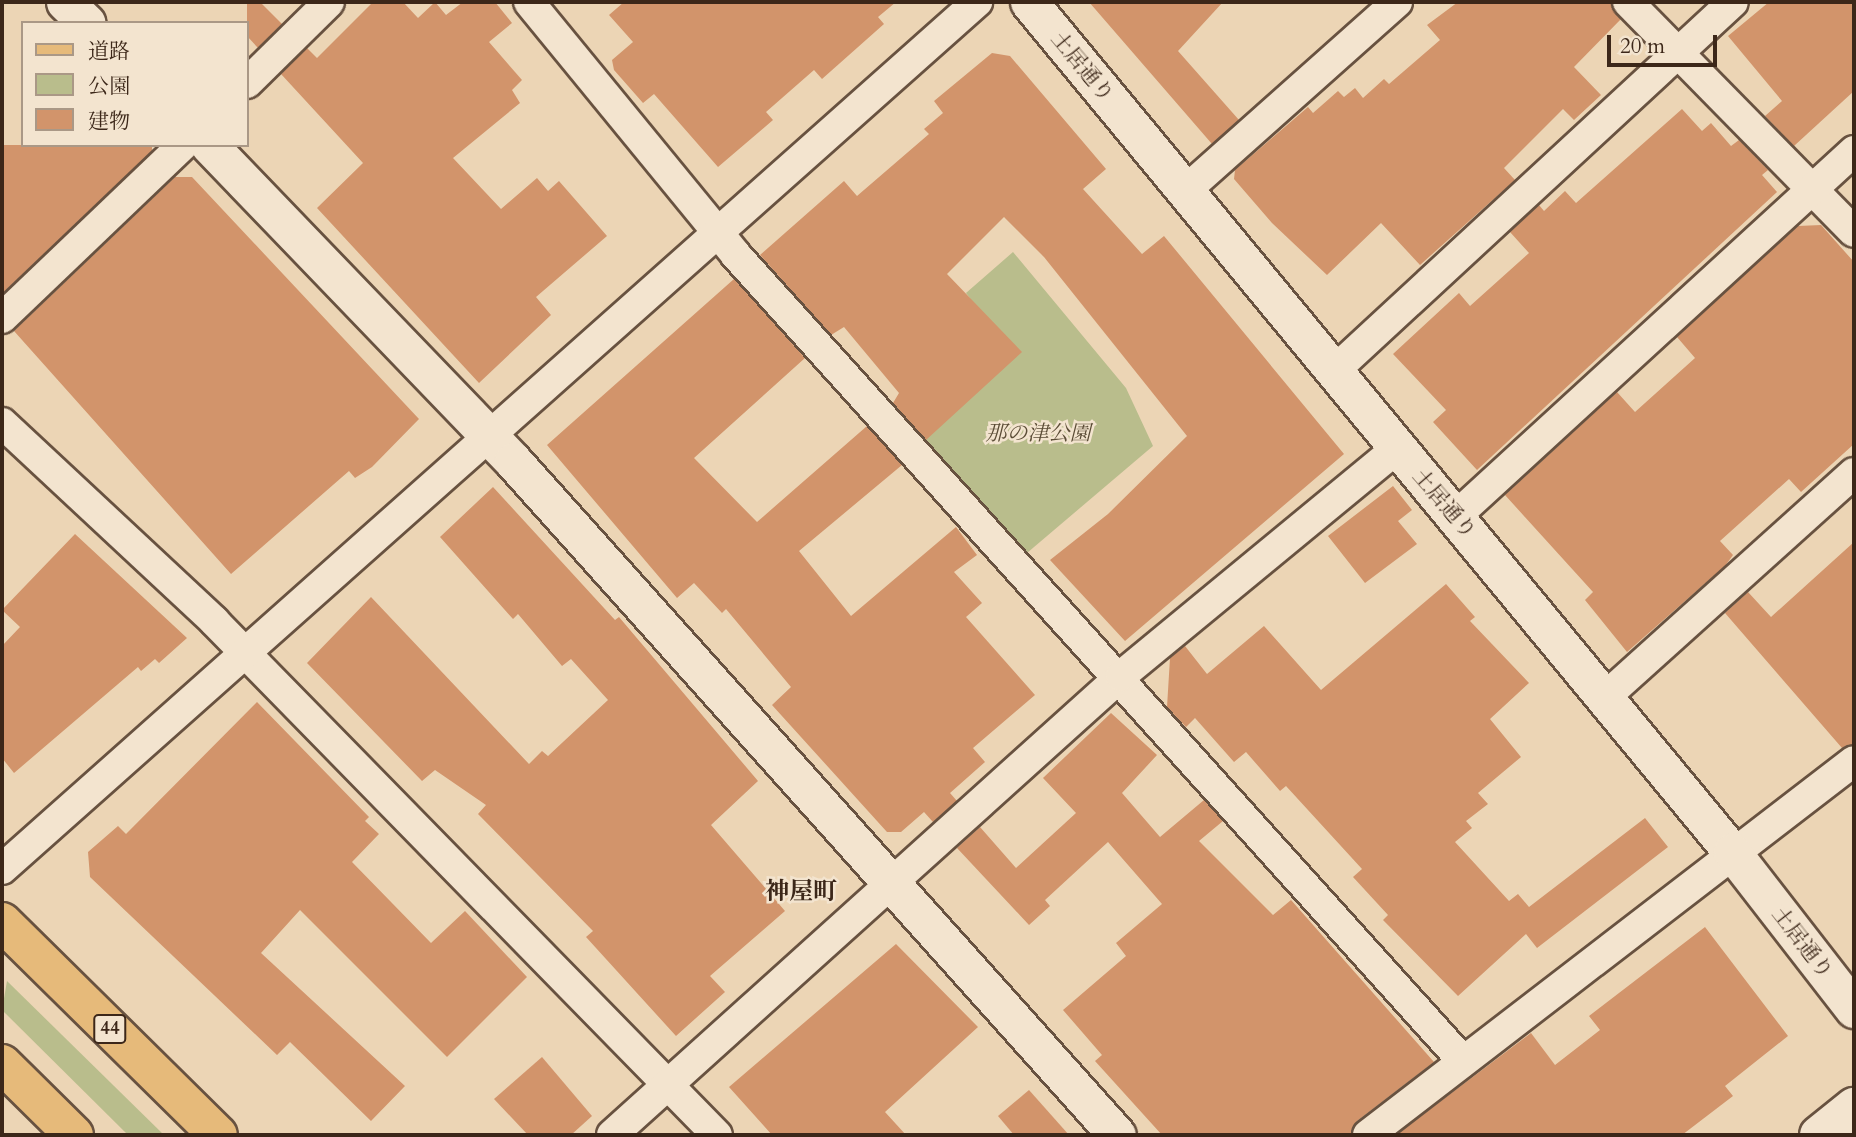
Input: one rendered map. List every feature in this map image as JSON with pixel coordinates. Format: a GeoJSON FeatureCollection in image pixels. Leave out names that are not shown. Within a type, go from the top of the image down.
{"type":"FeatureCollection","features":[{"type":"Feature","properties":{"kind":"main road","name":"44"},"geometry":{"type":"LineString","coordinates":[[2,922],[218,1135]]}},
{"type":"Feature","properties":{"kind":"main road"},"geometry":{"type":"LineString","coordinates":[[2,1064],[75,1135]]}},
{"type":"Feature","properties":{"kind":"main road"},"geometry":{"type":"LineString","coordinates":[[1819,1135],[1854,1107]]}},
{"type":"Feature","properties":{"kind":"street"},"geometry":{"type":"LineString","coordinates":[[65,2],[84,21]]}},
{"type":"Feature","properties":{"kind":"street"},"geometry":{"type":"LineString","coordinates":[[248,82],[329,2]]}},
{"type":"Feature","properties":{"kind":"street"},"geometry":{"type":"LineString","coordinates":[[529,2],[715,228],[1121,676],[1463,1062]]}},
{"type":"Feature","properties":{"kind":"street"},"geometry":{"type":"LineString","coordinates":[[2,869],[715,228],[977,2]]}},
{"type":"Feature","properties":{"kind":"street","name":"土居通り"},"geometry":{"type":"LineString","coordinates":[[1029,2],[1334,371],[1395,450],[1457,516],[1732,852],[1854,1009]]}},
{"type":"Feature","properties":{"kind":"street"},"geometry":{"type":"LineString","coordinates":[[1185,191],[1397,2]]}},
{"type":"Feature","properties":{"kind":"street"},"geometry":{"type":"LineString","coordinates":[[1628,2],[1854,232]]}},
{"type":"Feature","properties":{"kind":"street"},"geometry":{"type":"LineString","coordinates":[[1334,371],[1733,2]]}},
{"type":"Feature","properties":{"kind":"street"},"geometry":{"type":"LineString","coordinates":[[2,318],[181,147]]}},
{"type":"Feature","properties":{"kind":"street"},"geometry":{"type":"LineString","coordinates":[[211,147],[485,434],[1118,1135]]}},
{"type":"Feature","properties":{"kind":"street"},"geometry":{"type":"LineString","coordinates":[[1457,516],[1854,151]]}},
{"type":"Feature","properties":{"kind":"street"},"geometry":{"type":"LineString","coordinates":[[2,423],[243,652],[717,1135]]}},
{"type":"Feature","properties":{"kind":"street"},"geometry":{"type":"LineString","coordinates":[[612,1135],[890,881],[1121,676],[1395,450]]}},
{"type":"Feature","properties":{"kind":"street"},"geometry":{"type":"LineString","coordinates":[[1604,698],[1854,473]]}},
{"type":"Feature","properties":{"kind":"street"},"geometry":{"type":"LineString","coordinates":[[1368,1135],[1732,852],[1854,761]]}},
{"type":"Feature","properties":{"kind":"green space","name":"那の津公園"},"geometry":{"type":"Polygon","coordinates":[[[1013,252],[1126,388],[1153,446],[1027,553],[916,429],[1009,350],[966,293],[1013,252]]]}},
{"type":"Feature","properties":{"kind":"green space"},"geometry":{"type":"Polygon","coordinates":[[[7,981],[164,1135],[128,1135],[2,1010],[7,981]]]}},
{"type":"Feature","properties":{"kind":"building"},"geometry":{"type":"Polygon","coordinates":[[[247,2],[260,2],[282,24],[258,48],[248,37],[247,2]]]}},
{"type":"Feature","properties":{"kind":"building"},"geometry":{"type":"Polygon","coordinates":[[[373,2],[403,2],[418,18],[435,2],[446,15],[463,2],[495,2],[512,23],[489,42],[522,80],[512,90],[520,103],[453,158],[501,209],[537,178],[548,191],[559,181],[607,236],[536,297],[551,315],[479,383],[317,208],[363,163],[281,74],[307,48],[317,58],[373,2]]]}},
{"type":"Feature","properties":{"kind":"building"},"geometry":{"type":"Polygon","coordinates":[[[624,2],[896,2],[878,17],[884,24],[822,79],[814,70],[766,112],[773,120],[718,167],[654,94],[643,103],[614,70],[612,60],[633,42],[609,15],[624,2]]]}},
{"type":"Feature","properties":{"kind":"building"},"geometry":{"type":"Polygon","coordinates":[[[1089,2],[1223,2],[1178,51],[1239,120],[1212,144],[1089,2]]]}},
{"type":"Feature","properties":{"kind":"building"},"geometry":{"type":"Polygon","coordinates":[[[1458,2],[1611,2],[1621,19],[1574,67],[1601,95],[1574,120],[1563,109],[1504,168],[1515,180],[1420,265],[1381,223],[1327,275],[1272,223],[1234,179],[1235,170],[1308,107],[1313,113],[1338,91],[1344,97],[1355,88],[1363,98],[1384,79],[1389,84],[1440,40],[1427,25],[1458,2]]]}},
{"type":"Feature","properties":{"kind":"building"},"geometry":{"type":"Polygon","coordinates":[[[1769,2],[1854,2],[1854,91],[1794,146],[1765,116],[1782,101],[1728,36],[1769,2]]]}},
{"type":"Feature","properties":{"kind":"building"},"geometry":{"type":"Polygon","coordinates":[[[992,53],[1010,56],[1106,169],[1083,189],[1142,254],[1164,236],[1344,454],[1125,641],[1050,560],[1108,514],[1187,436],[1044,257],[1004,217],[947,274],[1022,352],[926,440],[893,403],[899,393],[844,327],[831,335],[760,255],[844,181],[857,196],[929,134],[924,129],[943,113],[934,101],[992,53]]]}},
{"type":"Feature","properties":{"kind":"building"},"geometry":{"type":"Polygon","coordinates":[[[1682,109],[1702,131],[1711,123],[1731,146],[1739,140],[1768,170],[1762,175],[1777,192],[1477,470],[1433,422],[1446,410],[1393,354],[1459,293],[1470,306],[1529,253],[1510,232],[1539,205],[1544,211],[1565,191],[1576,203],[1682,109]]]}},
{"type":"Feature","properties":{"kind":"building"},"geometry":{"type":"Polygon","coordinates":[[[2,145],[152,147],[152,151],[2,294],[2,145]]]}},
{"type":"Feature","properties":{"kind":"building"},"geometry":{"type":"Polygon","coordinates":[[[175,177],[192,177],[419,419],[372,467],[355,478],[349,471],[231,574],[14,331],[175,177]]]}},
{"type":"Feature","properties":{"kind":"building"},"geometry":{"type":"Polygon","coordinates":[[[1821,225],[1854,262],[1854,444],[1801,492],[1789,479],[1720,541],[1733,555],[1725,566],[1627,652],[1585,600],[1593,592],[1505,495],[1617,392],[1635,412],[1695,358],[1677,337],[1798,226],[1821,225]]]}},
{"type":"Feature","properties":{"kind":"building"},"geometry":{"type":"Polygon","coordinates":[[[734,279],[805,358],[694,458],[757,522],[867,426],[902,465],[799,551],[851,616],[956,527],[977,555],[954,572],[982,603],[966,617],[1035,695],[973,748],[985,762],[950,793],[957,801],[933,822],[924,812],[901,832],[887,832],[772,705],[791,687],[726,609],[722,613],[694,583],[677,598],[547,445],[734,279]]]}},
{"type":"Feature","properties":{"kind":"building"},"geometry":{"type":"Polygon","coordinates":[[[1393,486],[1412,510],[1398,521],[1417,544],[1365,583],[1328,536],[1393,486]]]}},
{"type":"Feature","properties":{"kind":"building"},"geometry":{"type":"Polygon","coordinates":[[[493,487],[615,620],[619,617],[758,781],[711,825],[785,911],[710,976],[725,992],[676,1036],[586,937],[593,931],[478,814],[486,805],[435,770],[422,781],[307,663],[371,597],[529,764],[542,751],[548,756],[608,700],[571,659],[562,666],[518,614],[513,619],[440,537],[493,487]]]}},
{"type":"Feature","properties":{"kind":"building"},"geometry":{"type":"Polygon","coordinates":[[[75,534],[187,638],[159,663],[155,659],[141,671],[138,667],[14,773],[2,758],[2,646],[20,627],[2,610],[75,534]]]}},
{"type":"Feature","properties":{"kind":"building"},"geometry":{"type":"Polygon","coordinates":[[[1854,542],[1854,744],[1842,748],[1725,613],[1748,592],[1771,617],[1854,542]]]}},
{"type":"Feature","properties":{"kind":"building"},"geometry":{"type":"Polygon","coordinates":[[[1446,584],[1475,617],[1470,621],[1529,683],[1490,719],[1521,757],[1478,793],[1488,804],[1466,821],[1472,828],[1455,842],[1509,901],[1518,894],[1529,907],[1645,818],[1668,847],[1537,948],[1526,934],[1458,996],[1383,920],[1388,915],[1353,877],[1362,869],[1286,786],[1280,791],[1246,752],[1234,762],[1195,718],[1186,727],[1167,707],[1170,658],[1185,646],[1207,674],[1264,626],[1321,690],[1446,584]]]}},
{"type":"Feature","properties":{"kind":"building"},"geometry":{"type":"Polygon","coordinates":[[[257,702],[369,817],[365,821],[379,834],[352,862],[431,943],[465,911],[527,977],[447,1057],[300,910],[261,953],[405,1086],[371,1121],[290,1042],[277,1055],[90,877],[88,852],[118,826],[126,834],[257,702]]]}},
{"type":"Feature","properties":{"kind":"building"},"geometry":{"type":"Polygon","coordinates":[[[1111,713],[1157,755],[1122,793],[1160,837],[1204,800],[1223,821],[1199,841],[1273,915],[1291,900],[1434,1062],[1357,1121],[1351,1135],[1162,1135],[1095,1061],[1102,1055],[1063,1010],[1126,956],[1116,943],[1162,904],[1108,842],[1045,900],[1050,906],[1029,925],[957,848],[980,827],[1016,868],[1076,813],[1043,778],[1111,713]]]}},
{"type":"Feature","properties":{"kind":"building"},"geometry":{"type":"Polygon","coordinates":[[[1705,927],[1788,1036],[1725,1086],[1733,1096],[1682,1135],[1396,1135],[1531,1033],[1555,1065],[1600,1030],[1589,1016],[1705,927]]]}},
{"type":"Feature","properties":{"kind":"building"},"geometry":{"type":"Polygon","coordinates":[[[896,944],[978,1027],[885,1112],[906,1135],[772,1135],[729,1087],[896,944]]]}},
{"type":"Feature","properties":{"kind":"building"},"geometry":{"type":"Polygon","coordinates":[[[542,1057],[592,1116],[571,1135],[528,1135],[494,1099],[542,1057]]]}},
{"type":"Feature","properties":{"kind":"building"},"geometry":{"type":"Polygon","coordinates":[[[1029,1090],[1069,1135],[1014,1135],[998,1116],[1029,1090]]]}},
{"type":"Feature","properties":{"kind":"district","name":"神屋町"},"geometry":{"type":"Point","coordinates":[801,892]}}]}
